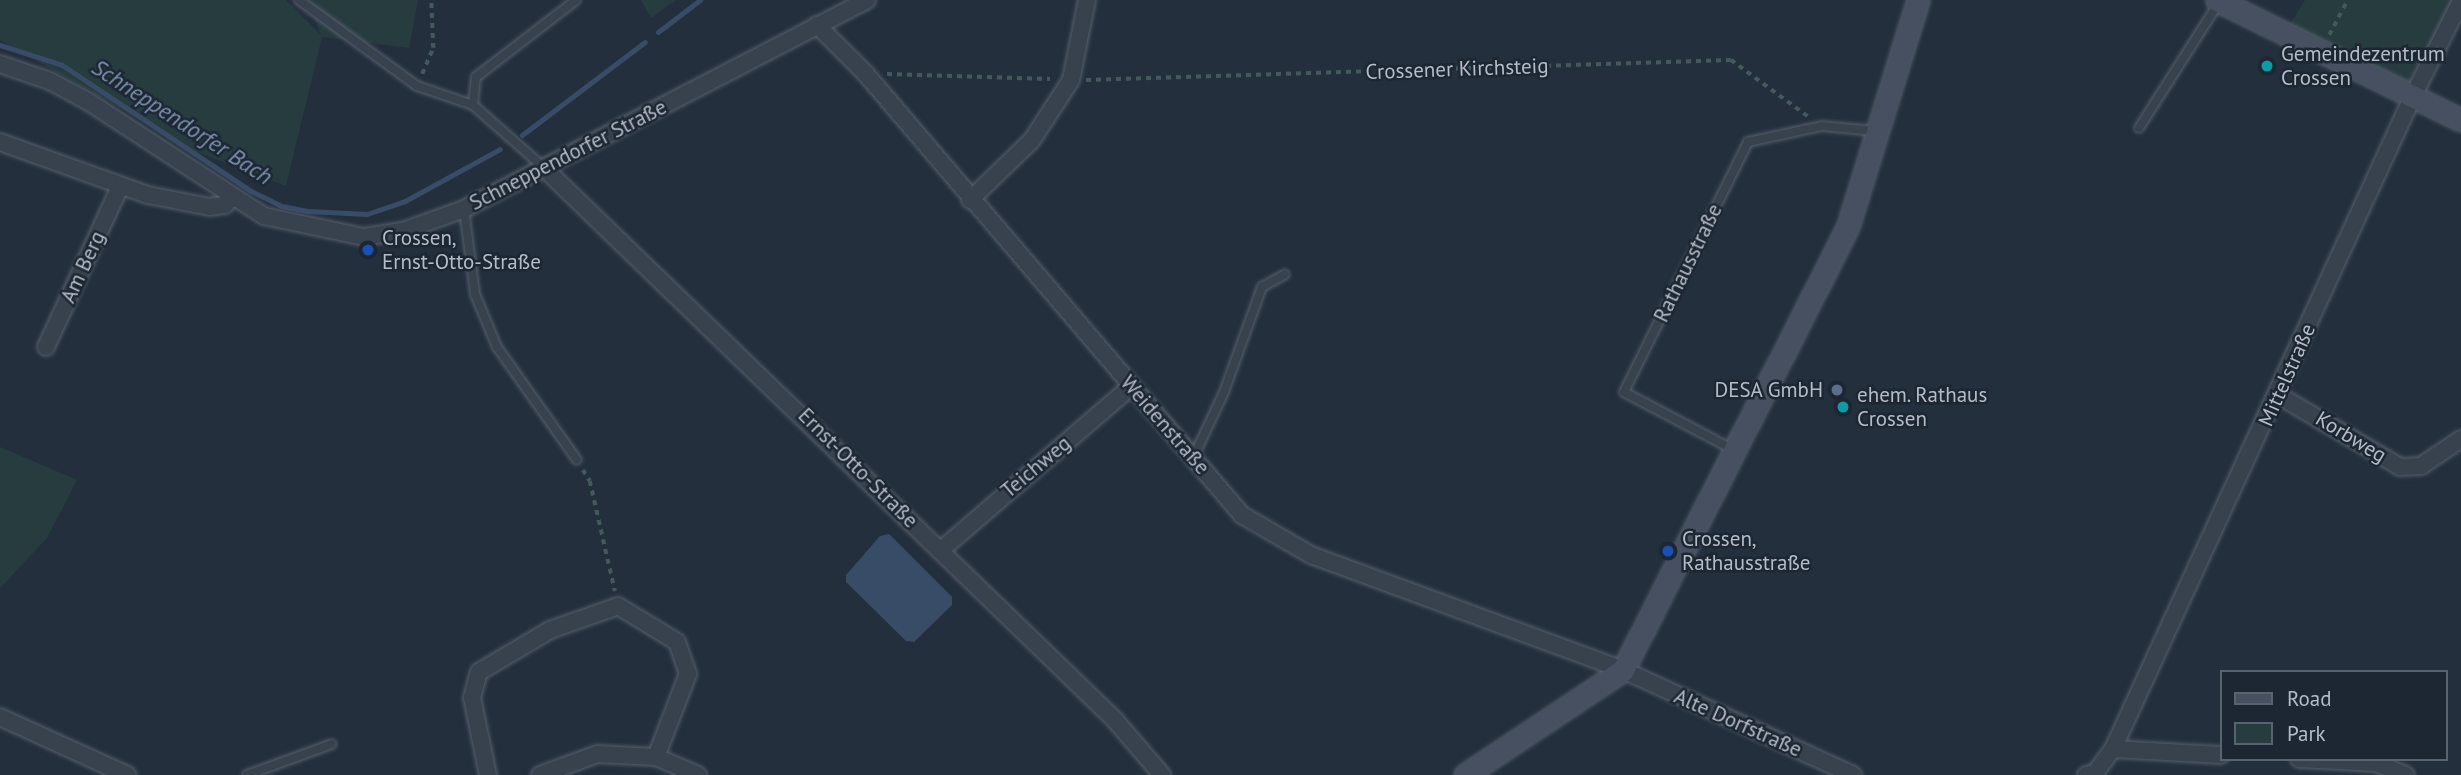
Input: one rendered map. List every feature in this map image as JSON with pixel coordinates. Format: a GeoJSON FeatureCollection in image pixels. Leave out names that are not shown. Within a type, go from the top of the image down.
{"type":"FeatureCollection","features":[{"type":"Feature","properties":{"kind":"street","name":"Schneppendorfer Straße"},"geometry":{"type":"LineString","coordinates":[[0,64],[50,81],[89,102],[231,198],[283,222],[364,237],[403,231],[464,209],[867,0]]}},
{"type":"Feature","properties":{"kind":"street"},"geometry":{"type":"LineString","coordinates":[[970,200],[1032,140],[1071,80],[1087,0]]}},
{"type":"Feature","properties":{"kind":"street"},"geometry":{"type":"LineString","coordinates":[[1465,775],[1623,670],[1732,449],[1848,226],[1918,0]]}},
{"type":"Feature","properties":{"kind":"street"},"geometry":{"type":"LineString","coordinates":[[2218,1],[2461,120]]}},
{"type":"Feature","properties":{"kind":"street","name":"Mittelstraße"},"geometry":{"type":"LineString","coordinates":[[2113,750],[2278,396],[2413,96],[2461,1]]}},
{"type":"Feature","properties":{"kind":"street","name":"Weidenstraße"},"geometry":{"type":"LineString","coordinates":[[817,24],[865,73],[970,200],[1242,515],[1311,555],[1623,670]]}},
{"type":"Feature","properties":{"kind":"street"},"geometry":{"type":"LineString","coordinates":[[0,142],[120,187],[210,207],[225,205],[231,198]]}},
{"type":"Feature","properties":{"kind":"street","name":"Ernst-Otto-Straße"},"geometry":{"type":"LineString","coordinates":[[545,169],[1149,754],[1162,775]]}},
{"type":"Feature","properties":{"kind":"street","name":"Am Berg"},"geometry":{"type":"LineString","coordinates":[[46,347],[120,187]]}},
{"type":"Feature","properties":{"kind":"street","name":"Teichweg"},"geometry":{"type":"LineString","coordinates":[[941,550],[1132,386]]}},
{"type":"Feature","properties":{"kind":"street","name":"Korbweg"},"geometry":{"type":"LineString","coordinates":[[2278,396],[2400,467],[2421,466],[2461,439]]}},
{"type":"Feature","properties":{"kind":"street"},"geometry":{"type":"LineString","coordinates":[[488,775],[472,698],[480,671],[551,630],[618,606],[677,642],[688,674],[656,757]]}},
{"type":"Feature","properties":{"kind":"street","name":"Alte Dorfstraße"},"geometry":{"type":"LineString","coordinates":[[1623,670],[1853,775]]}},
{"type":"Feature","properties":{"kind":"street"},"geometry":{"type":"LineString","coordinates":[[0,717],[127,775]]}},
{"type":"Feature","properties":{"kind":"street"},"geometry":{"type":"LineString","coordinates":[[2086,775],[2095,773],[2113,750],[2220,755]]}},
{"type":"Feature","properties":{"kind":"street"},"geometry":{"type":"LineString","coordinates":[[540,775],[597,754],[656,757],[698,775]]}},
{"type":"Feature","properties":{"kind":"street"},"geometry":{"type":"LineString","coordinates":[[2338,761],[2376,763],[2406,775]]}},
{"type":"Feature","properties":{"kind":"lane"},"geometry":{"type":"LineString","coordinates":[[299,0],[417,86],[473,105],[545,169]]}},
{"type":"Feature","properties":{"kind":"lane"},"geometry":{"type":"LineString","coordinates":[[473,105],[476,77],[576,0]]}},
{"type":"Feature","properties":{"kind":"lane"},"geometry":{"type":"LineString","coordinates":[[2139,128],[2218,1]]}},
{"type":"Feature","properties":{"kind":"lane","name":"Rathausstraße"},"geometry":{"type":"LineString","coordinates":[[1732,449],[1624,392],[1748,142],[1822,126],[1878,131]]}},
{"type":"Feature","properties":{"kind":"lane"},"geometry":{"type":"LineString","coordinates":[[464,209],[474,294],[497,347],[576,460]]}},
{"type":"Feature","properties":{"kind":"lane"},"geometry":{"type":"LineString","coordinates":[[1193,458],[1224,392],[1262,287],[1284,274]]}},
{"type":"Feature","properties":{"kind":"lane"},"geometry":{"type":"LineString","coordinates":[[247,775],[332,744]]}},
{"type":"Feature","properties":{"kind":"path"},"geometry":{"type":"LineString","coordinates":[[417,86],[433,48],[431,0]]}},
{"type":"Feature","properties":{"kind":"path"},"geometry":{"type":"LineString","coordinates":[[2322,50],[2348,0]]}},
{"type":"Feature","properties":{"kind":"path","name":"Crossener Kirchsteig"},"geometry":{"type":"LineString","coordinates":[[865,73],[1071,80],[1731,60],[1822,126]]}},
{"type":"Feature","properties":{"kind":"path"},"geometry":{"type":"LineString","coordinates":[[576,460],[590,481],[618,606]]}},
{"type":"Feature","properties":{"kind":"green space"},"geometry":{"type":"Polygon","coordinates":[[[0,0],[286,0],[321,35],[307,0],[418,0],[409,48],[322,37],[286,186],[197,152],[0,40],[0,0]]]}},
{"type":"Feature","properties":{"kind":"green space"},"geometry":{"type":"Polygon","coordinates":[[[641,0],[676,0],[651,18],[641,0]]]}},
{"type":"Feature","properties":{"kind":"green space"},"geometry":{"type":"Polygon","coordinates":[[[2305,0],[2461,0],[2413,96],[2285,32],[2305,0]]]}},
{"type":"Feature","properties":{"kind":"green space"},"geometry":{"type":"Polygon","coordinates":[[[0,447],[77,480],[47,538],[0,588],[0,447]]]}},
{"type":"Feature","properties":{"kind":"water"},"geometry":{"type":"Polygon","coordinates":[[[889,534],[952,597],[952,605],[914,642],[906,641],[846,582],[846,575],[880,536],[889,534]]]}},
{"type":"Feature","properties":{"kind":"waterway","name":"Schneppendorfer Bach"},"geometry":{"type":"LineString","coordinates":[[658,32],[700,0]]}},
{"type":"Feature","properties":{"kind":"waterway","name":"Schneppendorfer Bach"},"geometry":{"type":"LineString","coordinates":[[522,135],[645,42]]}},
{"type":"Feature","properties":{"kind":"waterway","name":"Schneppendorfer Bach"},"geometry":{"type":"LineString","coordinates":[[0,45],[62,65],[251,191],[282,206],[308,211],[367,214],[405,201],[500,149]]}},
{"type":"Feature","properties":{"kind":"place","name":"Gemeindezentrum Crossen"},"geometry":{"type":"Point","coordinates":[2267,66]}},
{"type":"Feature","properties":{"kind":"place","name":"Crossen, Ernst-Otto-Straße"},"geometry":{"type":"Point","coordinates":[368,250]}},
{"type":"Feature","properties":{"kind":"place","name":"DESA GmbH"},"geometry":{"type":"Point","coordinates":[1837,390]}},
{"type":"Feature","properties":{"kind":"place","name":"ehem. Rathaus Crossen"},"geometry":{"type":"Point","coordinates":[1843,407]}},
{"type":"Feature","properties":{"kind":"place","name":"Crossen, Rathausstraße"},"geometry":{"type":"Point","coordinates":[1668,551]}}]}
